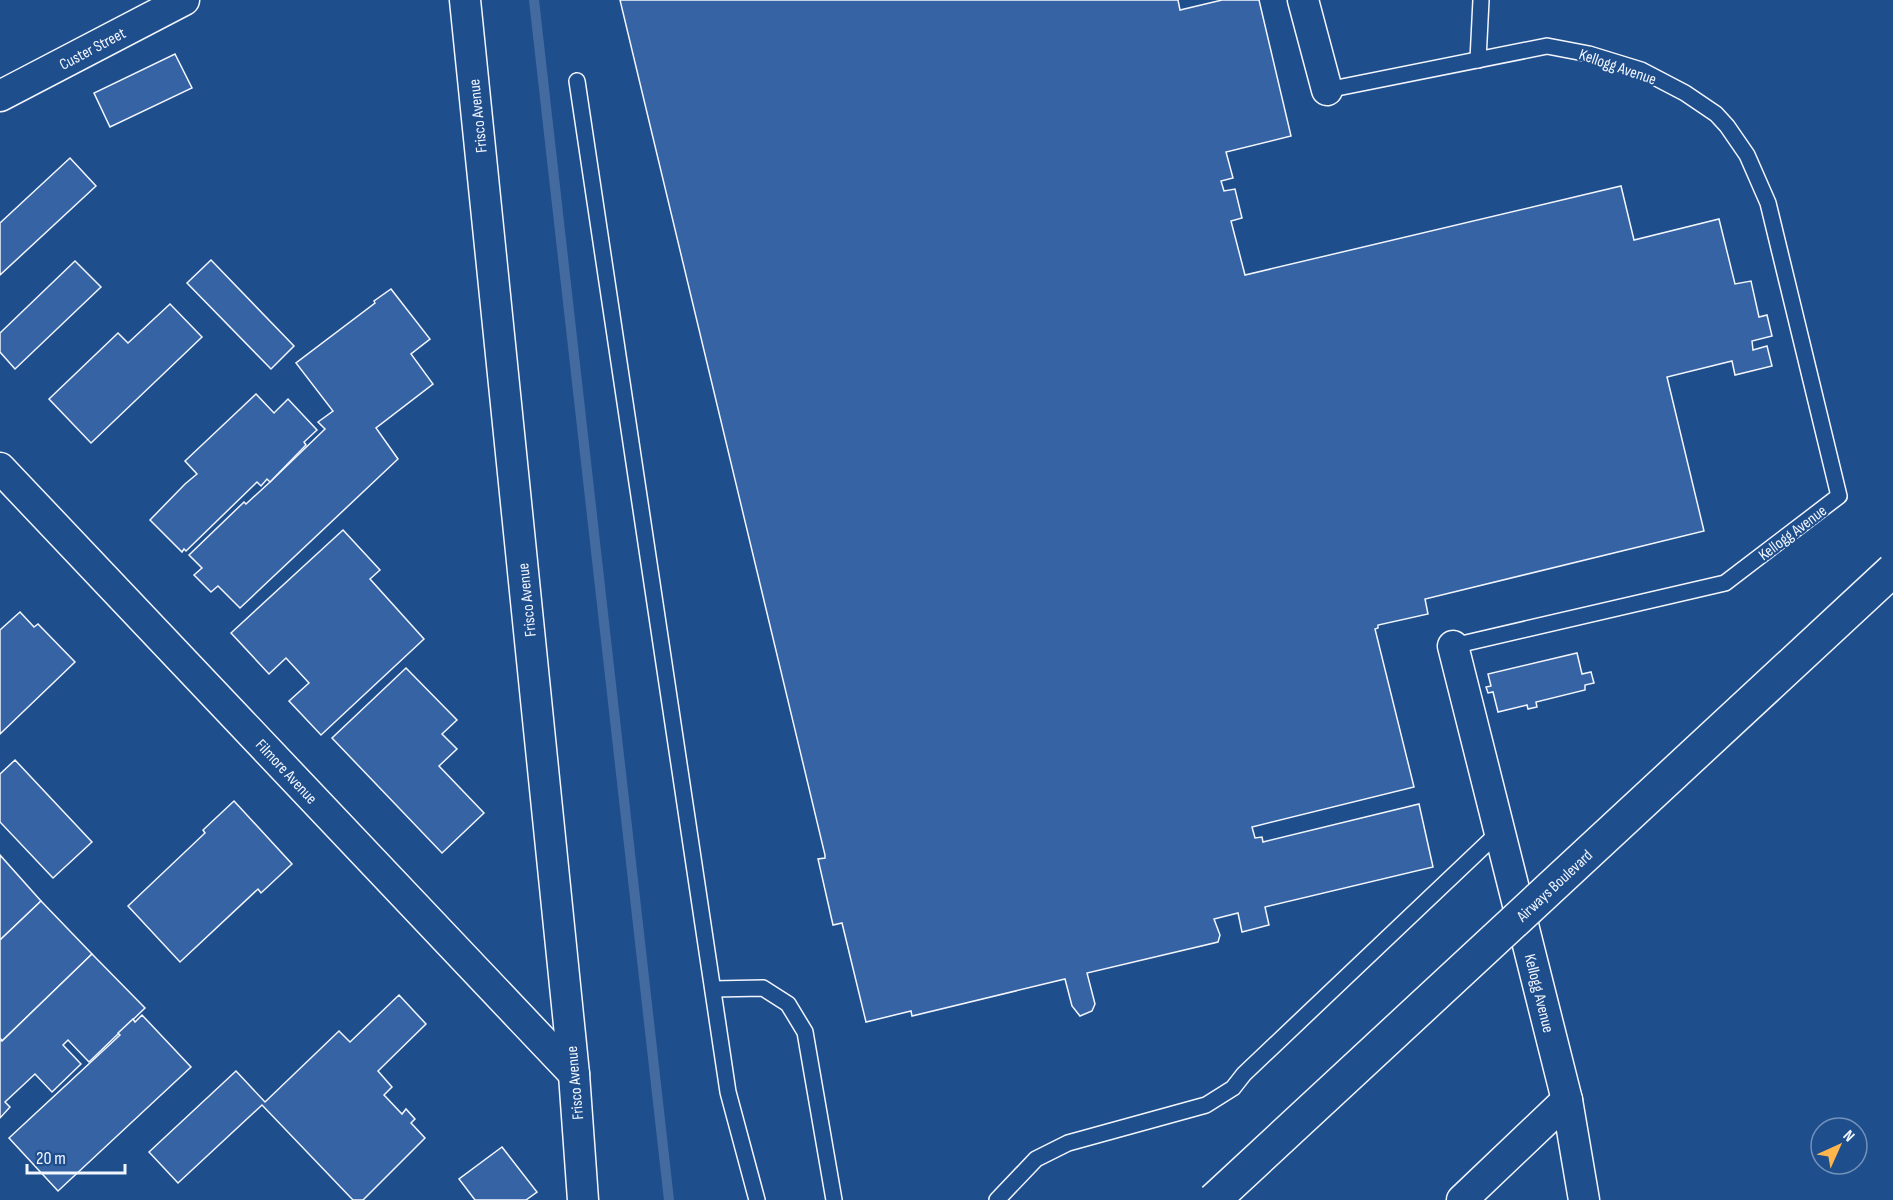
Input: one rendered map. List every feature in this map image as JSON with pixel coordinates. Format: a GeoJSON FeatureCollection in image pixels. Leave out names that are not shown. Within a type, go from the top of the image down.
{"type":"FeatureCollection","features":[{"type":"Feature","properties":{"kind":"main road","name":"Airways Boulevard"},"geometry":{"type":"LineString","coordinates":[[1214,1200],[1893,570]]}},
{"type":"Feature","properties":{"kind":"street","name":"Custer Street"},"geometry":{"type":"LineString","coordinates":[[0,96],[184,0]]}},
{"type":"Feature","properties":{"kind":"street","name":"Frisco Avenue"},"geometry":{"type":"LineString","coordinates":[[465,0],[573,1074],[583,1200]]}},
{"type":"Feature","properties":{"kind":"street","name":"Kellogg Avenue"},"geometry":{"type":"LineString","coordinates":[[1303,0],[1326,90]]}},
{"type":"Feature","properties":{"kind":"street","name":"Filmore Avenue"},"geometry":{"type":"LineString","coordinates":[[0,468],[573,1074]]}},
{"type":"Feature","properties":{"kind":"street","name":"Kellogg Avenue"},"geometry":{"type":"LineString","coordinates":[[1453,646],[1567,1100],[1584,1200]]}},
{"type":"Feature","properties":{"kind":"street"},"geometry":{"type":"LineString","coordinates":[[1462,1200],[1567,1100]]}},
{"type":"Feature","properties":{"kind":"lane"},"geometry":{"type":"LineString","coordinates":[[1478,60],[1481,0]]}},
{"type":"Feature","properties":{"kind":"lane","name":"Kellogg Avenue"},"geometry":{"type":"LineString","coordinates":[[1326,90],[1547,46],[1589,54],[1641,70],[1702,104],[1727,126],[1747,155],[1768,203],[1839,496],[1725,583],[1453,646]]}},
{"type":"Feature","properties":{"kind":"lane"},"geometry":{"type":"LineString","coordinates":[[577,81],[728,1092],[757,1200]]}},
{"type":"Feature","properties":{"kind":"lane"},"geometry":{"type":"LineString","coordinates":[[997,1200],[1036,1159],[1068,1143],[1206,1105],[1233,1088],[1244,1074],[1500,831]]}},
{"type":"Feature","properties":{"kind":"lane"},"geometry":{"type":"LineString","coordinates":[[713,989],[762,988],[788,1004],[805,1032],[834,1200]]}},
{"type":"Feature","properties":{"kind":"building"},"geometry":{"type":"Polygon","coordinates":[[[620,0],[1178,0],[1180,10],[1222,0],[1259,0],[1291,136],[1226,152],[1233,178],[1221,181],[1224,191],[1235,189],[1242,218],[1231,221],[1245,275],[1621,186],[1634,240],[1719,219],[1735,284],[1751,281],[1759,317],[1767,315],[1772,336],[1752,341],[1753,350],[1767,346],[1772,366],[1735,375],[1732,361],[1667,377],[1704,531],[1425,599],[1428,614],[1378,625],[1375,629],[1414,787],[1252,827],[1255,838],[1262,837],[1263,842],[1419,804],[1433,867],[1265,907],[1269,925],[1242,932],[1238,913],[1214,919],[1220,935],[1218,942],[1087,973],[1095,1004],[1092,1011],[1080,1016],[1072,1006],[1065,979],[912,1016],[911,1011],[866,1022],[842,923],[833,925],[818,859],[825,858],[825,855],[620,0]]]}},
{"type":"Feature","properties":{"kind":"building"},"geometry":{"type":"Polygon","coordinates":[[[175,54],[192,88],[110,127],[94,93],[175,54]]]}},
{"type":"Feature","properties":{"kind":"building"},"geometry":{"type":"Polygon","coordinates":[[[70,158],[96,186],[0,275],[0,223],[70,158]]]}},
{"type":"Feature","properties":{"kind":"building"},"geometry":{"type":"Polygon","coordinates":[[[211,260],[294,346],[271,369],[187,283],[211,260]]]}},
{"type":"Feature","properties":{"kind":"building"},"geometry":{"type":"Polygon","coordinates":[[[75,261],[101,287],[15,369],[0,352],[0,333],[75,261]]]}},
{"type":"Feature","properties":{"kind":"building"},"geometry":{"type":"Polygon","coordinates":[[[391,289],[430,339],[411,354],[433,384],[376,428],[398,459],[240,608],[218,586],[211,592],[194,575],[202,568],[189,555],[325,429],[318,422],[333,411],[296,363],[391,289]]]}},
{"type":"Feature","properties":{"kind":"building"},"geometry":{"type":"Polygon","coordinates":[[[170,304],[202,337],[91,443],[49,399],[118,333],[128,343],[170,304]]]}},
{"type":"Feature","properties":{"kind":"building"},"geometry":{"type":"Polygon","coordinates":[[[256,394],[274,413],[288,399],[317,430],[304,442],[306,445],[270,482],[267,479],[261,486],[257,482],[186,551],[184,549],[182,552],[150,520],[197,474],[185,461],[256,394]]]}},
{"type":"Feature","properties":{"kind":"building"},"geometry":{"type":"Polygon","coordinates":[[[343,530],[380,570],[370,579],[424,639],[321,735],[289,701],[309,683],[286,658],[269,674],[231,633],[343,530]]]}},
{"type":"Feature","properties":{"kind":"building"},"geometry":{"type":"Polygon","coordinates":[[[20,612],[34,627],[38,624],[75,662],[0,734],[0,630],[20,612]]]}},
{"type":"Feature","properties":{"kind":"building"},"geometry":{"type":"Polygon","coordinates":[[[1577,653],[1582,674],[1591,672],[1594,683],[1585,685],[1585,690],[1536,702],[1537,707],[1528,709],[1527,705],[1498,712],[1493,692],[1488,693],[1486,687],[1491,686],[1488,674],[1577,653]]]}},
{"type":"Feature","properties":{"kind":"building"},"geometry":{"type":"Polygon","coordinates":[[[406,668],[457,720],[442,734],[457,749],[439,766],[484,813],[442,853],[332,738],[406,668]]]}},
{"type":"Feature","properties":{"kind":"building"},"geometry":{"type":"Polygon","coordinates":[[[15,760],[92,842],[53,878],[0,822],[0,774],[15,760]]]}},
{"type":"Feature","properties":{"kind":"building"},"geometry":{"type":"Polygon","coordinates":[[[234,801],[292,864],[261,893],[258,889],[180,962],[128,906],[205,833],[203,830],[234,801]]]}},
{"type":"Feature","properties":{"kind":"building"},"geometry":{"type":"Polygon","coordinates":[[[0,855],[41,901],[0,940],[0,855]]]}},
{"type":"Feature","properties":{"kind":"building"},"geometry":{"type":"Polygon","coordinates":[[[41,901],[92,954],[2,1041],[0,1038],[0,940],[41,901]]]}},
{"type":"Feature","properties":{"kind":"building"},"geometry":{"type":"Polygon","coordinates":[[[92,954],[145,1008],[89,1062],[68,1040],[63,1045],[81,1064],[52,1092],[35,1074],[5,1102],[10,1107],[0,1118],[0,1040],[2,1041],[92,954]]]}},
{"type":"Feature","properties":{"kind":"building"},"geometry":{"type":"Polygon","coordinates":[[[399,995],[426,1024],[378,1071],[392,1087],[384,1095],[402,1114],[406,1109],[415,1119],[411,1123],[425,1138],[363,1200],[353,1200],[262,1105],[178,1183],[149,1152],[236,1071],[265,1102],[339,1031],[350,1042],[399,995]]]}},
{"type":"Feature","properties":{"kind":"building"},"geometry":{"type":"Polygon","coordinates":[[[142,1015],[191,1067],[58,1191],[9,1138],[120,1035],[118,1033],[133,1019],[135,1022],[142,1015]]]}},
{"type":"Feature","properties":{"kind":"building"},"geometry":{"type":"Polygon","coordinates":[[[502,1147],[537,1192],[526,1200],[475,1200],[459,1179],[502,1147]]]}},
{"type":"Feature","properties":{"kind":"waterway"},"geometry":{"type":"LineString","coordinates":[[534,0],[669,1200]]}}]}
